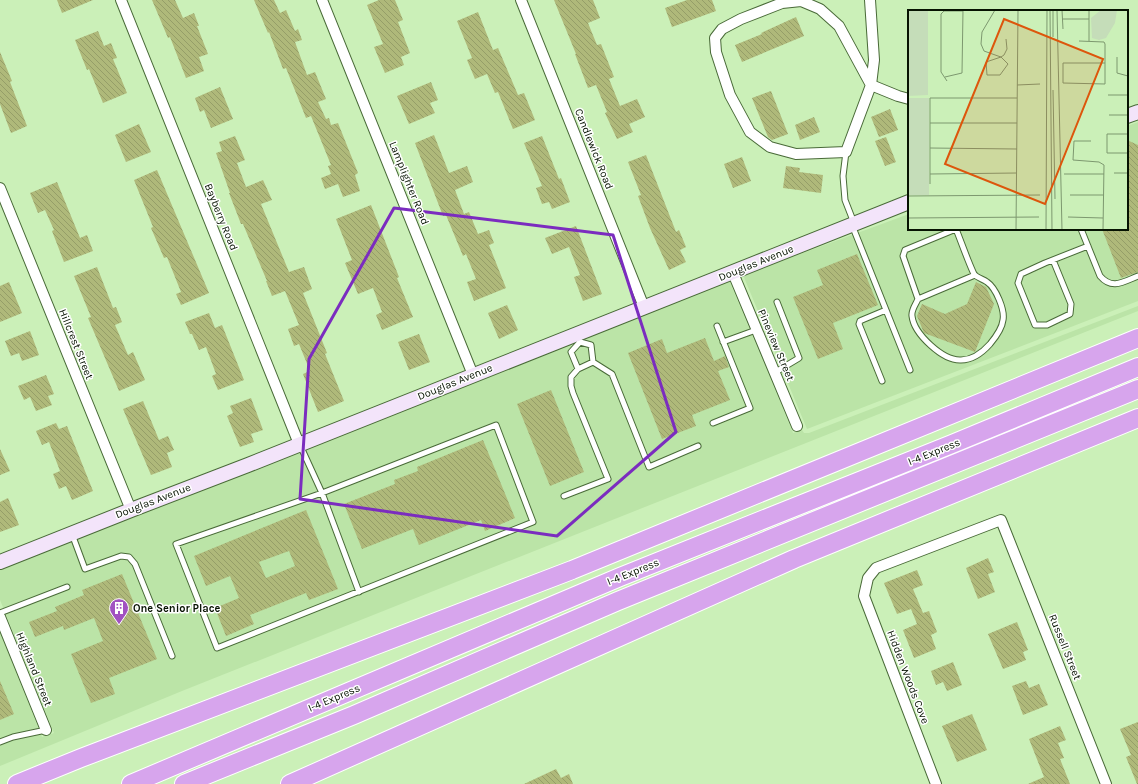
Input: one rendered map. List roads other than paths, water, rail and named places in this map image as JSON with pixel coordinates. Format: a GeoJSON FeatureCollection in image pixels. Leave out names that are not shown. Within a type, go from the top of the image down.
{"type":"FeatureCollection","features":[{"type":"Feature","properties":{"kind":"highway"},"geometry":{"type":"LineString","coordinates":[[17,784],[81,758],[572,570],[690,520],[1138,338]]}},
{"type":"Feature","properties":{"kind":"highway","name":"I-4 Express"},"geometry":{"type":"LineString","coordinates":[[131,784],[620,577],[952,444],[1138,367]]}},
{"type":"Feature","properties":{"kind":"highway","name":"I-4 Express"},"geometry":{"type":"LineString","coordinates":[[184,784],[354,714],[618,601],[1138,389]]}},
{"type":"Feature","properties":{"kind":"highway"},"geometry":{"type":"LineString","coordinates":[[290,784],[794,559],[1138,418]]}},
{"type":"Feature","properties":{"kind":"main road"},"geometry":{"type":"LineString","coordinates":[[1128,116],[1138,112]]}},
{"type":"Feature","properties":{"kind":"main road","name":"Douglas Avenue"},"geometry":{"type":"LineString","coordinates":[[0,562],[473,375],[578,338],[644,307],[908,202]]}},
{"type":"Feature","properties":{"kind":"street","name":"Bayberry Road"},"geometry":{"type":"LineString","coordinates":[[121,0],[299,444]]}},
{"type":"Feature","properties":{"kind":"street","name":"Lamplighter Road"},"geometry":{"type":"LineString","coordinates":[[322,0],[473,375]]}},
{"type":"Feature","properties":{"kind":"street","name":"Candlewick Road"},"geometry":{"type":"LineString","coordinates":[[521,0],[644,307]]}},
{"type":"Feature","properties":{"kind":"street"},"geometry":{"type":"LineString","coordinates":[[870,0],[874,60],[871,85],[846,152],[796,154],[770,146],[750,132],[730,95],[716,52],[715,38],[722,28],[782,3],[801,1],[820,9],[839,26],[871,85],[908,99]]}},
{"type":"Feature","properties":{"kind":"street","name":"Hillcrest Street"},"geometry":{"type":"LineString","coordinates":[[0,188],[131,510]]}},
{"type":"Feature","properties":{"kind":"street","name":"Pineview Street"},"geometry":{"type":"LineString","coordinates":[[733,273],[796,426]]}},
{"type":"Feature","properties":{"kind":"street","name":"Russell Street"},"geometry":{"type":"LineString","coordinates":[[868,578],[876,568],[1001,520],[1106,784]]}},
{"type":"Feature","properties":{"kind":"street","name":"Hidden Woods Cove"},"geometry":{"type":"LineString","coordinates":[[868,578],[864,596],[936,784]]}},
{"type":"Feature","properties":{"kind":"street","name":"Highland Street"},"geometry":{"type":"LineString","coordinates":[[0,617],[46,730]]}},
{"type":"Feature","properties":{"kind":"lane"},"geometry":{"type":"LineString","coordinates":[[846,152],[842,176],[845,200],[910,370]]}},
{"type":"Feature","properties":{"kind":"lane"},"geometry":{"type":"LineString","coordinates":[[918,299],[903,256],[906,250],[954,230]]}},
{"type":"Feature","properties":{"kind":"lane"},"geometry":{"type":"LineString","coordinates":[[956,230],[975,276],[991,285],[1002,307],[1003,320],[998,333],[978,356],[960,360],[944,355],[932,346],[923,337],[916,326],[912,315],[918,299],[975,276]]}},
{"type":"Feature","properties":{"kind":"lane"},"geometry":{"type":"LineString","coordinates":[[1081,230],[1100,276],[1105,282],[1118,284],[1138,276]]}},
{"type":"Feature","properties":{"kind":"lane"},"geometry":{"type":"LineString","coordinates":[[1053,260],[1071,304],[1070,314],[1047,324],[1035,325],[1018,283],[1021,274],[1053,260],[1088,246]]}},
{"type":"Feature","properties":{"kind":"lane"},"geometry":{"type":"LineString","coordinates":[[774,373],[798,358],[777,302]]}},
{"type":"Feature","properties":{"kind":"lane"},"geometry":{"type":"LineString","coordinates":[[882,381],[859,324],[860,321],[886,310]]}},
{"type":"Feature","properties":{"kind":"lane"},"geometry":{"type":"LineString","coordinates":[[713,423],[750,408],[717,326]]}},
{"type":"Feature","properties":{"kind":"lane"},"geometry":{"type":"LineString","coordinates":[[723,342],[756,330]]}},
{"type":"Feature","properties":{"kind":"lane"},"geometry":{"type":"LineString","coordinates":[[578,370],[571,352],[578,338],[591,345],[593,362]]}},
{"type":"Feature","properties":{"kind":"lane"},"geometry":{"type":"LineString","coordinates":[[564,496],[608,479],[571,386],[571,377],[578,370],[593,362]]}},
{"type":"Feature","properties":{"kind":"lane"},"geometry":{"type":"LineString","coordinates":[[593,362],[612,374],[649,467],[698,446]]}},
{"type":"Feature","properties":{"kind":"lane"},"geometry":{"type":"LineString","coordinates":[[496,425],[533,522],[217,648],[176,544],[322,493],[496,425]]}},
{"type":"Feature","properties":{"kind":"lane"},"geometry":{"type":"LineString","coordinates":[[299,444],[322,493],[360,592]]}},
{"type":"Feature","properties":{"kind":"lane"},"geometry":{"type":"LineString","coordinates":[[71,533],[85,569],[121,556],[129,557],[135,564],[172,656]]}},
{"type":"Feature","properties":{"kind":"lane"},"geometry":{"type":"LineString","coordinates":[[0,613],[68,588]]}},
{"type":"Feature","properties":{"kind":"lane"},"geometry":{"type":"LineString","coordinates":[[0,742],[46,730]]}},
{"type":"Feature","properties":{"kind":"place","name":"One Senior Place"},"geometry":{"type":"Point","coordinates":[119,625]}}]}
